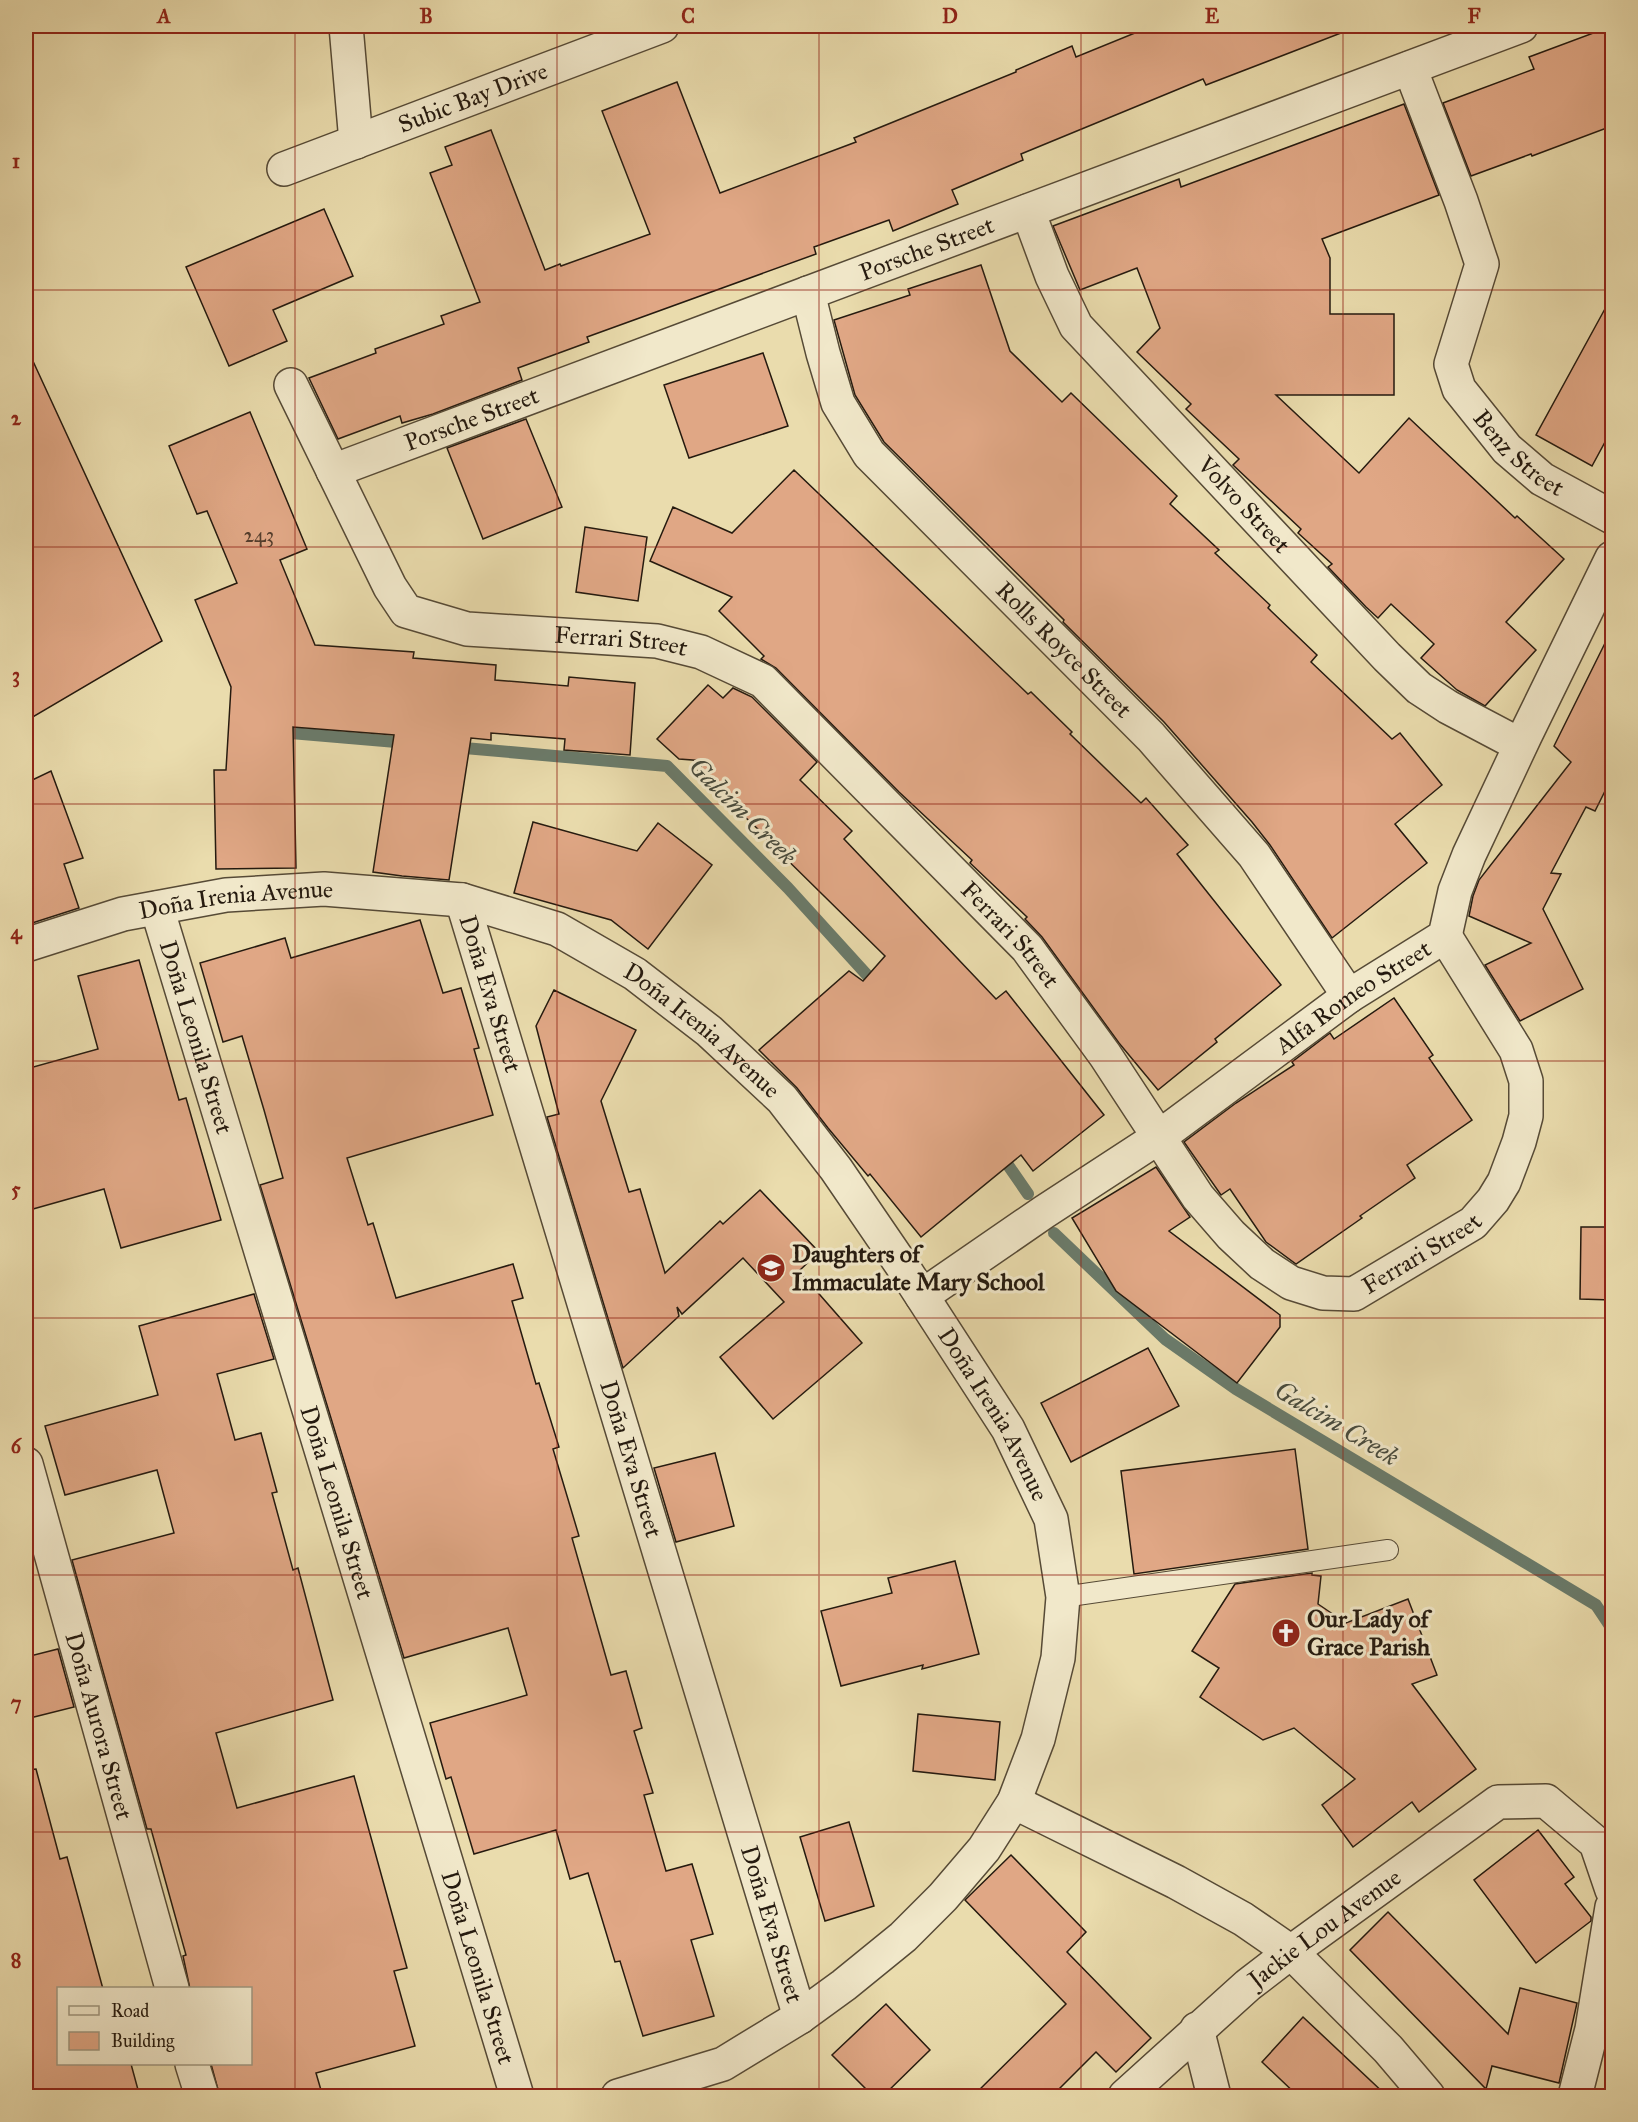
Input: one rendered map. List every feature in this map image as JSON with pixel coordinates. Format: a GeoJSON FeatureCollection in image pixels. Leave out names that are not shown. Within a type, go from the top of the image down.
{"type":"FeatureCollection","features":[{"type":"Feature","properties":{"kind":"street"},"geometry":{"type":"LineString","coordinates":[[346,26],[356,142]]}},
{"type":"Feature","properties":{"kind":"street","name":"Subic Bay Drive"},"geometry":{"type":"LineString","coordinates":[[284,169],[662,26]]}},
{"type":"Feature","properties":{"kind":"street","name":"Porsche Street"},"geometry":{"type":"LineString","coordinates":[[333,471],[1521,26]]}},
{"type":"Feature","properties":{"kind":"street","name":"Benz Street"},"geometry":{"type":"LineString","coordinates":[[1410,68],[1461,201],[1482,264],[1451,364],[1459,389],[1507,448],[1542,479],[1612,517]]}},
{"type":"Feature","properties":{"kind":"street","name":"Volvo Street"},"geometry":{"type":"LineString","coordinates":[[1028,211],[1052,276],[1076,326],[1387,657],[1419,688],[1448,707],[1520,745]]}},
{"type":"Feature","properties":{"kind":"street","name":"Rolls Royce Street"},"geometry":{"type":"LineString","coordinates":[[808,293],[838,403],[869,454],[1151,737],[1254,855],[1349,996]]}},
{"type":"Feature","properties":{"kind":"street","name":"Ferrari Street"},"geometry":{"type":"LineString","coordinates":[[291,385],[390,586],[406,611],[467,629],[657,641],[701,652],[763,681],[1027,948],[1105,1055],[1198,1197],[1231,1235],[1262,1264],[1291,1282],[1323,1293],[1354,1294],[1473,1223],[1493,1200],[1504,1182],[1526,1116],[1526,1082],[1516,1050],[1445,936]]}},
{"type":"Feature","properties":{"kind":"street","name":"Alfa Romeo Street"},"geometry":{"type":"LineString","coordinates":[[922,1296],[1159,1137],[1349,996],[1445,936],[1455,891],[1469,855],[1612,558]]}},
{"type":"Feature","properties":{"kind":"street","name":"Doña Irenia Avenue"},"geometry":{"type":"LineString","coordinates":[[26,945],[123,914],[226,895],[324,889],[462,900],[557,929],[635,974],[709,1030],[782,1099],[836,1169],[1008,1429],[1051,1519],[1063,1597],[1058,1658],[1038,1739],[1014,1802],[984,1849],[943,1897],[903,1937],[844,1985],[801,2017],[723,2064],[618,2097]]}},
{"type":"Feature","properties":{"kind":"street","name":"Doña Eva Street"},"geometry":{"type":"LineString","coordinates":[[462,900],[801,2017]]}},
{"type":"Feature","properties":{"kind":"street","name":"Doña Leonila Street"},"geometry":{"type":"LineString","coordinates":[[157,908],[517,2097]]}},
{"type":"Feature","properties":{"kind":"street","name":"Doña Aurora Street"},"geometry":{"type":"LineString","coordinates":[[26,1464],[171,1987]]}},
{"type":"Feature","properties":{"kind":"street","name":"Jackie Lou Avenue"},"geometry":{"type":"LineString","coordinates":[[1125,2097],[1197,2029],[1248,1985],[1498,1802],[1546,1801],[1596,1844],[1612,1890]]}},
{"type":"Feature","properties":{"kind":"street"},"geometry":{"type":"LineString","coordinates":[[1014,1802],[1176,1882],[1243,1919],[1291,1952],[1388,2049],[1428,2097]]}},
{"type":"Feature","properties":{"kind":"street"},"geometry":{"type":"LineString","coordinates":[[1575,2097],[1592,2030],[1612,1906]]}},
{"type":"Feature","properties":{"kind":"street"},"geometry":{"type":"LineString","coordinates":[[1197,2029],[1214,2097]]}},
{"type":"Feature","properties":{"kind":"street"},"geometry":{"type":"LineString","coordinates":[[192,2065],[202,2097]]}},
{"type":"Feature","properties":{"kind":"lane"},"geometry":{"type":"LineString","coordinates":[[1063,1597],[1388,1551]]}},
{"type":"Feature","properties":{"kind":"building"},"geometry":{"type":"Polygon","coordinates":[[[1152,26],[1354,26],[1354,28],[1206,85],[1203,79],[1021,154],[1023,160],[952,190],[958,204],[893,231],[889,220],[814,247],[816,254],[587,337],[589,342],[518,368],[522,380],[433,414],[402,423],[400,416],[338,439],[309,378],[376,353],[375,349],[444,324],[441,316],[480,302],[430,173],[452,165],[445,147],[491,130],[545,270],[650,234],[602,111],[677,82],[720,193],[856,142],[854,138],[1016,72],[1016,70],[1072,46],[1076,57],[1152,26]]]}},
{"type":"Feature","properties":{"kind":"building"},"geometry":{"type":"Polygon","coordinates":[[[1612,26],[1612,126],[1471,176],[1443,103],[1534,69],[1529,57],[1612,26]]]}},
{"type":"Feature","properties":{"kind":"building"},"geometry":{"type":"Polygon","coordinates":[[[1404,104],[1439,195],[1322,239],[1330,258],[1330,314],[1394,314],[1394,395],[1276,395],[1359,473],[1409,418],[1515,518],[1517,516],[1564,559],[1506,622],[1536,650],[1485,706],[1457,690],[1421,658],[1434,644],[1391,604],[1378,618],[1366,607],[1328,567],[1332,564],[1298,533],[1301,529],[1233,465],[1239,459],[1186,409],[1191,404],[1137,352],[1160,328],[1137,268],[1080,290],[1053,226],[1179,179],[1181,187],[1404,104]]]}},
{"type":"Feature","properties":{"kind":"building"},"geometry":{"type":"Polygon","coordinates":[[[324,209],[353,276],[273,310],[287,341],[229,366],[186,267],[324,209]]]}},
{"type":"Feature","properties":{"kind":"building"},"geometry":{"type":"Polygon","coordinates":[[[981,265],[1010,351],[1062,402],[1071,393],[1177,496],[1170,504],[1219,550],[1215,553],[1270,605],[1268,608],[1317,655],[1311,662],[1392,739],[1400,733],[1442,785],[1395,824],[1427,863],[1332,938],[1252,822],[1164,722],[884,442],[855,395],[834,320],[910,295],[908,289],[981,265]]]}},
{"type":"Feature","properties":{"kind":"building"},"geometry":{"type":"Polygon","coordinates":[[[1612,296],[1612,429],[1592,466],[1536,435],[1612,296]]]}},
{"type":"Feature","properties":{"kind":"building"},"geometry":{"type":"Polygon","coordinates":[[[26,346],[162,641],[26,721],[26,346]]]}},
{"type":"Feature","properties":{"kind":"building"},"geometry":{"type":"Polygon","coordinates":[[[763,353],[788,426],[689,458],[664,385],[763,353]]]}},
{"type":"Feature","properties":{"kind":"building"},"geometry":{"type":"Polygon","coordinates":[[[250,412],[307,549],[280,560],[315,645],[414,652],[413,658],[496,665],[495,680],[568,686],[569,677],[635,683],[630,755],[564,750],[565,739],[491,733],[491,740],[471,738],[449,880],[373,872],[394,735],[293,727],[296,868],[216,869],[214,770],[226,770],[231,687],[195,600],[237,583],[207,511],[197,514],[169,446],[250,412]]]}},
{"type":"Feature","properties":{"kind":"building"},"geometry":{"type":"Polygon","coordinates":[[[526,419],[562,507],[483,539],[447,448],[526,419]]]}},
{"type":"Feature","properties":{"kind":"building"},"geometry":{"type":"Polygon","coordinates":[[[794,470],[1028,694],[1031,692],[1072,732],[1070,734],[1141,803],[1146,798],[1188,845],[1177,854],[1281,985],[1158,1090],[1119,1043],[1042,937],[1025,919],[1027,917],[970,863],[972,860],[899,792],[776,668],[761,659],[764,656],[719,611],[732,597],[650,561],[673,507],[732,533],[794,470]]]}},
{"type":"Feature","properties":{"kind":"building"},"geometry":{"type":"Polygon","coordinates":[[[585,527],[647,537],[638,601],[576,592],[585,527]]]}},
{"type":"Feature","properties":{"kind":"building"},"geometry":{"type":"Polygon","coordinates":[[[1612,629],[1612,777],[1595,811],[1586,807],[1551,873],[1561,874],[1543,909],[1583,989],[1520,1021],[1485,965],[1531,943],[1469,916],[1473,896],[1479,880],[1571,762],[1554,746],[1612,629]]]}},
{"type":"Feature","properties":{"kind":"building"},"geometry":{"type":"Polygon","coordinates":[[[708,685],[723,698],[733,688],[752,697],[817,762],[800,780],[852,831],[844,839],[996,999],[1006,991],[1104,1115],[1033,1171],[1021,1155],[921,1237],[797,1088],[759,1050],[849,971],[863,981],[885,956],[760,831],[697,772],[705,761],[679,759],[657,739],[708,685]]]}},
{"type":"Feature","properties":{"kind":"building"},"geometry":{"type":"Polygon","coordinates":[[[51,771],[83,858],[64,864],[79,908],[26,925],[26,783],[51,771]]]}},
{"type":"Feature","properties":{"kind":"building"},"geometry":{"type":"Polygon","coordinates":[[[533,822],[637,851],[658,823],[712,865],[648,949],[611,920],[514,893],[533,822]]]}},
{"type":"Feature","properties":{"kind":"building"},"geometry":{"type":"Polygon","coordinates":[[[420,920],[443,993],[461,988],[479,1048],[474,1049],[493,1115],[347,1158],[368,1225],[373,1223],[396,1298],[513,1264],[523,1298],[512,1301],[536,1384],[539,1383],[559,1447],[553,1449],[579,1536],[572,1538],[611,1675],[626,1671],[642,1728],[634,1731],[653,1793],[644,1795],[666,1871],[692,1864],[713,1934],[691,1940],[714,2016],[643,2036],[620,1961],[615,1962],[588,1873],[570,1879],[556,1830],[474,1854],[451,1777],[446,1779],[430,1723],[527,1695],[508,1628],[404,1658],[260,1185],[283,1178],[264,1110],[242,1036],[223,1042],[200,963],[285,938],[291,958],[420,920]]]}},
{"type":"Feature","properties":{"kind":"building"},"geometry":{"type":"Polygon","coordinates":[[[139,960],[179,1100],[186,1098],[221,1220],[121,1248],[104,1189],[26,1211],[26,1069],[98,1049],[78,976],[139,960]]]}},
{"type":"Feature","properties":{"kind":"building"},"geometry":{"type":"Polygon","coordinates":[[[554,990],[636,1030],[601,1101],[629,1192],[640,1189],[665,1273],[720,1221],[723,1224],[760,1190],[819,1252],[799,1271],[862,1343],[773,1419],[720,1357],[784,1302],[743,1258],[682,1314],[677,1307],[679,1316],[623,1368],[547,1117],[559,1114],[536,1026],[554,990]]]}},
{"type":"Feature","properties":{"kind":"building"},"geometry":{"type":"Polygon","coordinates":[[[1394,998],[1433,1055],[1429,1058],[1472,1120],[1407,1165],[1415,1178],[1296,1264],[1266,1242],[1230,1189],[1221,1195],[1184,1142],[1236,1103],[1294,1065],[1292,1062],[1330,1033],[1334,1039],[1394,998]]]}},
{"type":"Feature","properties":{"kind":"building"},"geometry":{"type":"Polygon","coordinates":[[[1156,1167],[1190,1217],[1169,1231],[1280,1315],[1280,1327],[1237,1383],[1116,1291],[1072,1218],[1156,1167]]]}},
{"type":"Feature","properties":{"kind":"building"},"geometry":{"type":"Polygon","coordinates":[[[1581,1227],[1612,1227],[1612,1300],[1580,1299],[1581,1227]]]}},
{"type":"Feature","properties":{"kind":"building"},"geometry":{"type":"Polygon","coordinates":[[[254,1294],[274,1359],[217,1374],[235,1440],[261,1433],[277,1492],[272,1493],[293,1570],[298,1568],[333,1700],[216,1733],[237,1808],[354,1776],[407,1968],[394,1971],[415,2046],[316,2073],[323,2097],[220,2097],[211,2065],[252,2065],[252,1987],[190,1987],[183,1956],[186,1955],[151,1829],[147,1829],[72,1560],[174,1533],[157,1470],[65,1495],[45,1426],[158,1395],[139,1326],[254,1294]]]}},
{"type":"Feature","properties":{"kind":"building"},"geometry":{"type":"Polygon","coordinates":[[[1148,1348],[1179,1406],[1071,1462],[1041,1403],[1148,1348]]]}},
{"type":"Feature","properties":{"kind":"building"},"geometry":{"type":"Polygon","coordinates":[[[1295,1449],[1308,1549],[1134,1574],[1121,1471],[1295,1449]]]}},
{"type":"Feature","properties":{"kind":"building"},"geometry":{"type":"Polygon","coordinates":[[[715,1453],[734,1526],[676,1542],[654,1468],[715,1453]]]}},
{"type":"Feature","properties":{"kind":"building"},"geometry":{"type":"Polygon","coordinates":[[[955,1561],[979,1654],[922,1669],[923,1665],[841,1686],[821,1611],[892,1593],[888,1578],[955,1561]]]}},
{"type":"Feature","properties":{"kind":"building"},"geometry":{"type":"Polygon","coordinates":[[[1312,1573],[1312,1575],[1321,1576],[1318,1604],[1346,1623],[1408,1599],[1437,1675],[1412,1684],[1476,1769],[1419,1812],[1412,1802],[1353,1847],[1322,1805],[1355,1779],[1294,1728],[1263,1740],[1200,1697],[1219,1668],[1192,1651],[1235,1584],[1312,1573]]]}},
{"type":"Feature","properties":{"kind":"building"},"geometry":{"type":"Polygon","coordinates":[[[58,1649],[74,1707],[26,1719],[26,1657],[58,1649]]]}},
{"type":"Feature","properties":{"kind":"building"},"geometry":{"type":"Polygon","coordinates":[[[918,1714],[1000,1722],[995,1780],[913,1771],[918,1714]]]}},
{"type":"Feature","properties":{"kind":"building"},"geometry":{"type":"Polygon","coordinates":[[[36,1769],[60,1859],[67,1857],[102,1987],[57,1987],[57,2065],[131,2065],[140,2097],[26,2097],[26,1770],[36,1769]]]}},
{"type":"Feature","properties":{"kind":"building"},"geometry":{"type":"Polygon","coordinates":[[[849,1822],[874,1906],[825,1921],[800,1837],[849,1822]]]}},
{"type":"Feature","properties":{"kind":"building"},"geometry":{"type":"Polygon","coordinates":[[[1538,1830],[1574,1877],[1565,1884],[1591,1917],[1591,1921],[1536,1963],[1474,1880],[1538,1830]]]}},
{"type":"Feature","properties":{"kind":"building"},"geometry":{"type":"Polygon","coordinates":[[[1011,1855],[1086,1932],[1067,1952],[1151,2038],[1116,2072],[1096,2052],[1051,2097],[972,2097],[1066,2004],[965,1900],[1011,1855]]]}},
{"type":"Feature","properties":{"kind":"building"},"geometry":{"type":"Polygon","coordinates":[[[1388,1912],[1508,2034],[1520,1988],[1577,2003],[1559,2083],[1492,2066],[1486,2089],[1350,1950],[1388,1912]]]}},
{"type":"Feature","properties":{"kind":"building"},"geometry":{"type":"Polygon","coordinates":[[[886,2004],[930,2050],[882,2097],[874,2097],[832,2055],[886,2004]]]}},
{"type":"Feature","properties":{"kind":"building"},"geometry":{"type":"Polygon","coordinates":[[[1303,2017],[1388,2097],[1299,2097],[1262,2062],[1303,2017]]]}},
{"type":"Feature","properties":{"kind":"waterway","name":"Galcim Creek"},"geometry":{"type":"LineString","coordinates":[[279,732],[408,743]]}},
{"type":"Feature","properties":{"kind":"waterway","name":"Galcim Creek"},"geometry":{"type":"LineString","coordinates":[[453,747],[667,766],[788,888],[877,986]]}},
{"type":"Feature","properties":{"kind":"waterway","name":"Galcim Creek"},"geometry":{"type":"LineString","coordinates":[[999,1152],[1028,1194]]}},
{"type":"Feature","properties":{"kind":"waterway","name":"Galcim Creek"},"geometry":{"type":"LineString","coordinates":[[1054,1233],[1165,1339],[1236,1389],[1596,1605],[1612,1629]]}},
{"type":"Feature","properties":{"kind":"place","name":"Daughters of Immaculate Mary School"},"geometry":{"type":"Point","coordinates":[771,1268]}},
{"type":"Feature","properties":{"kind":"place","name":"Our Lady of Grace Parish"},"geometry":{"type":"Point","coordinates":[1286,1633]}}]}
